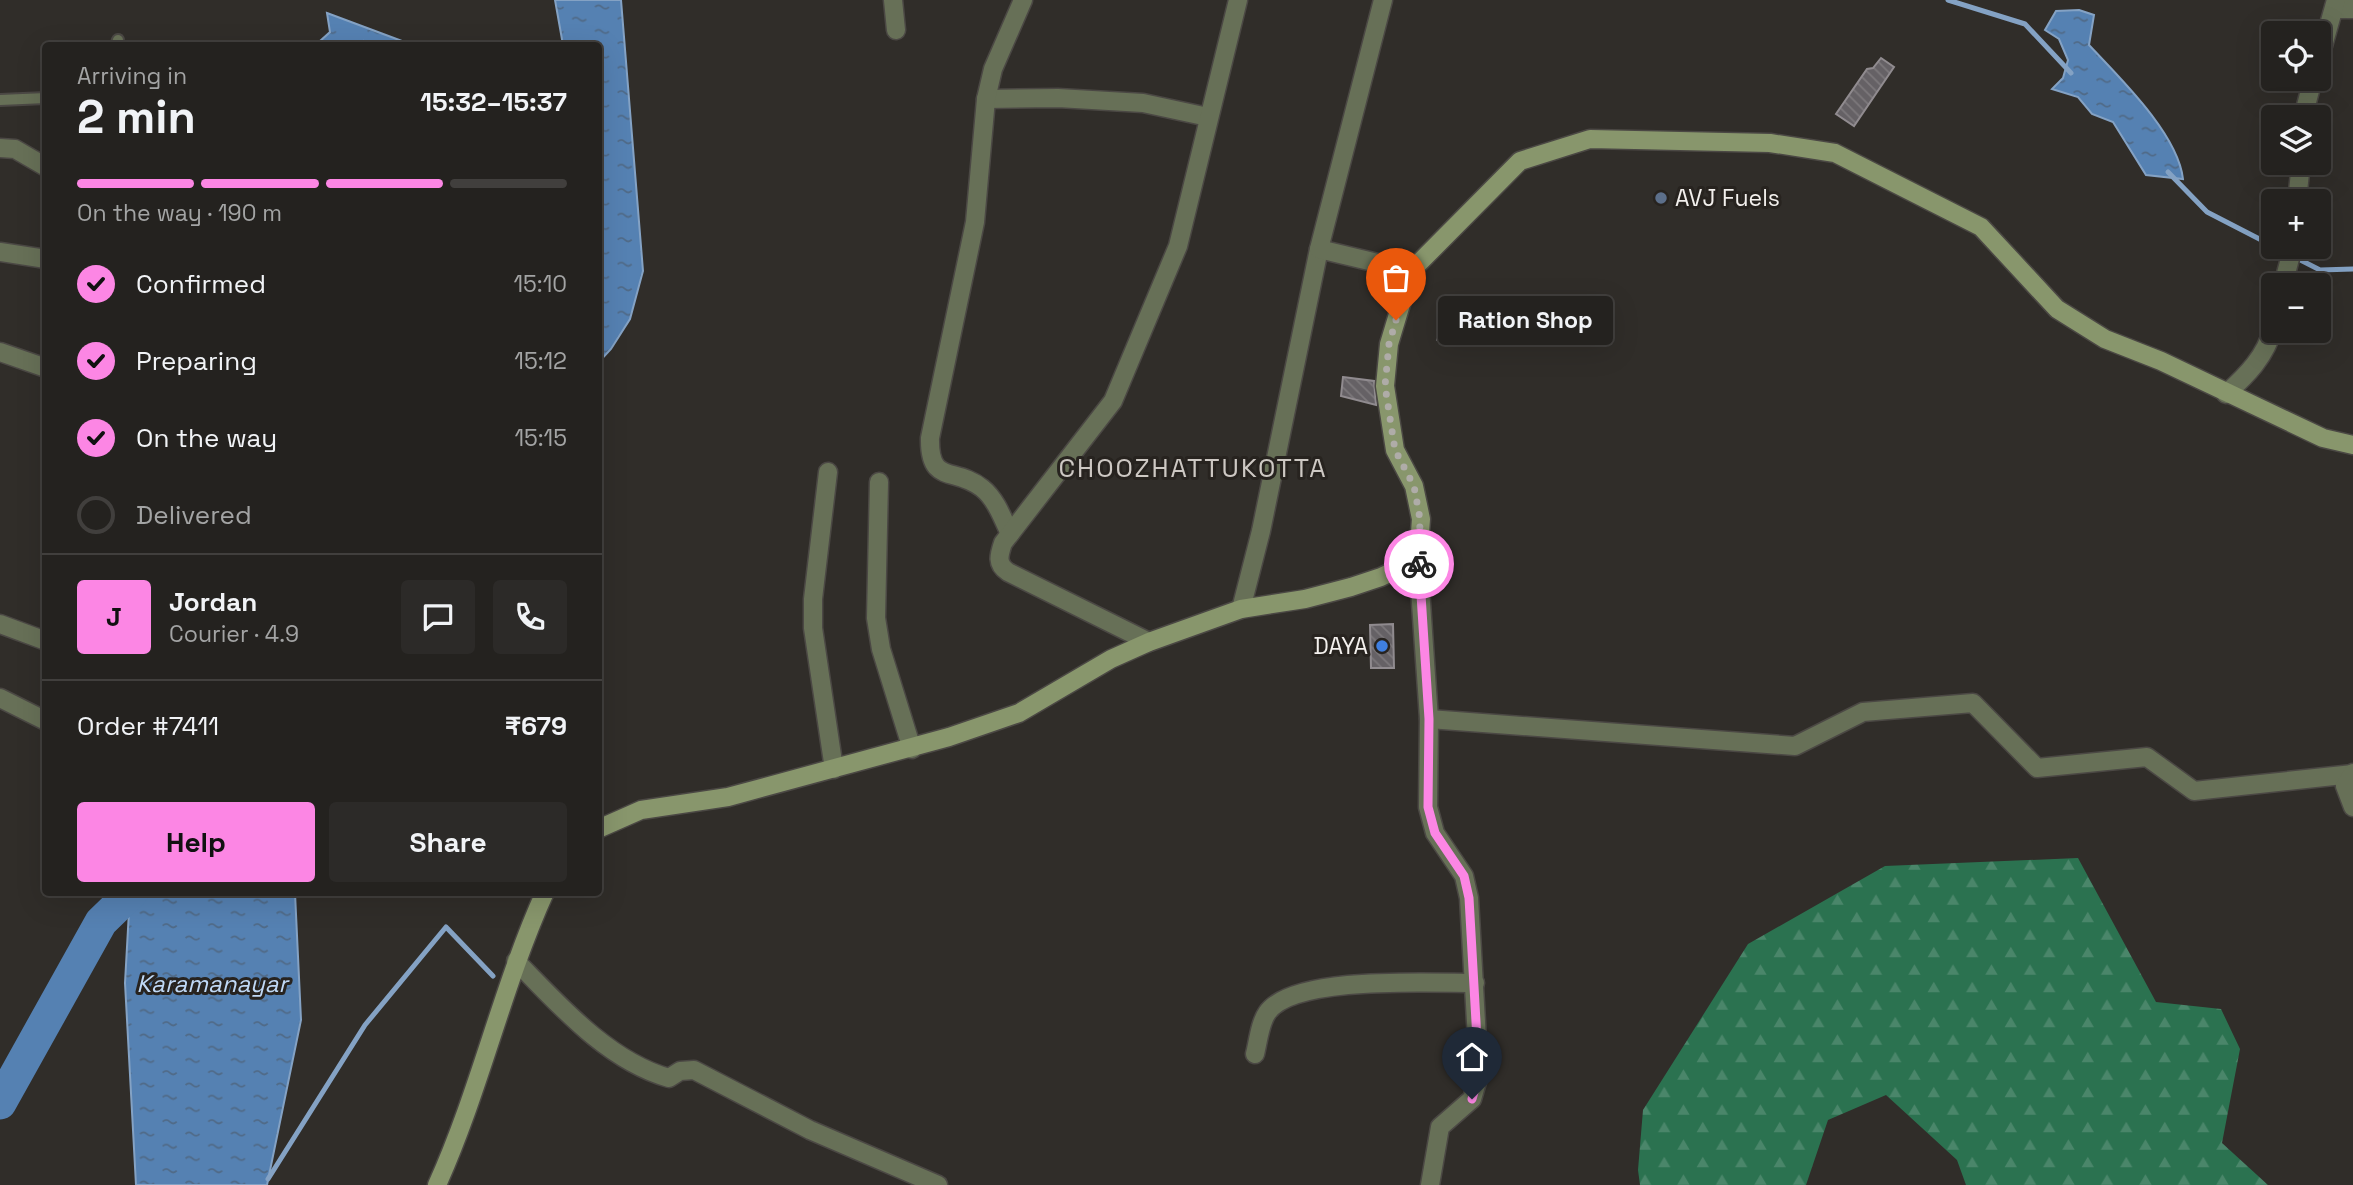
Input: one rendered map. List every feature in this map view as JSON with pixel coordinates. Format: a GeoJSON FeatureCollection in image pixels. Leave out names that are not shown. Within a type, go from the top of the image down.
{"type":"FeatureCollection","features":[{"type":"Feature","properties":{"kind":"main road"},"geometry":{"type":"LineString","coordinates":[[602,827],[641,810],[728,796],[912,749],[1019,713],[1111,659],[1149,642],[1241,609],[1304,599],[1351,587],[1381,577],[1418,559],[1420,519],[1414,486],[1395,450],[1385,386],[1389,344],[1410,271],[1520,161],[1590,139],[1770,144],[1835,153],[1981,227],[2057,309],[2095,333],[2323,438],[2353,445]]}},
{"type":"Feature","properties":{"kind":"main road"},"geometry":{"type":"LineString","coordinates":[[437,1185],[454,1147],[516,961],[543,896]]}},
{"type":"Feature","properties":{"kind":"street"},"geometry":{"type":"LineString","coordinates":[[893,0],[896,30]]}},
{"type":"Feature","properties":{"kind":"street"},"geometry":{"type":"LineString","coordinates":[[1010,534],[993,500],[981,486],[938,471],[929,458],[934,413],[975,222],[986,99],[993,69],[1023,0]]}},
{"type":"Feature","properties":{"kind":"street"},"geometry":{"type":"LineString","coordinates":[[1149,642],[1001,568],[1000,552],[1010,534],[1113,401],[1178,246],[1238,0]]}},
{"type":"Feature","properties":{"kind":"street"},"geometry":{"type":"LineString","coordinates":[[1241,609],[1261,531],[1320,249],[1383,0]]}},
{"type":"Feature","properties":{"kind":"street"},"geometry":{"type":"LineString","coordinates":[[2331,31],[2341,6]]}},
{"type":"Feature","properties":{"kind":"street"},"geometry":{"type":"LineString","coordinates":[[986,99],[1094,99],[1143,103],[1208,117]]}},
{"type":"Feature","properties":{"kind":"street"},"geometry":{"type":"LineString","coordinates":[[0,148],[15,149],[42,165]]}},
{"type":"Feature","properties":{"kind":"street"},"geometry":{"type":"LineString","coordinates":[[1320,249],[1410,271]]}},
{"type":"Feature","properties":{"kind":"street"},"geometry":{"type":"LineString","coordinates":[[0,251],[42,258]]}},
{"type":"Feature","properties":{"kind":"street"},"geometry":{"type":"LineString","coordinates":[[2227,394],[2252,370],[2269,343]]}},
{"type":"Feature","properties":{"kind":"street"},"geometry":{"type":"LineString","coordinates":[[0,352],[42,367]]}},
{"type":"Feature","properties":{"kind":"street"},"geometry":{"type":"LineString","coordinates":[[828,472],[813,599],[813,628],[834,769]]}},
{"type":"Feature","properties":{"kind":"street"},"geometry":{"type":"LineString","coordinates":[[879,482],[876,618],[881,649],[912,749]]}},
{"type":"Feature","properties":{"kind":"street"},"geometry":{"type":"LineString","coordinates":[[1418,559],[1429,719],[1428,807],[1435,833],[1464,876],[1469,898],[1479,1075],[1472,1099],[1440,1127],[1430,1185]]}},
{"type":"Feature","properties":{"kind":"street"},"geometry":{"type":"LineString","coordinates":[[0,624],[42,639]]}},
{"type":"Feature","properties":{"kind":"street"},"geometry":{"type":"LineString","coordinates":[[0,698],[42,720]]}},
{"type":"Feature","properties":{"kind":"street"},"geometry":{"type":"LineString","coordinates":[[1429,719],[1795,746],[1863,712],[1973,703],[2037,768],[2147,757],[2194,791],[2353,773]]}},
{"type":"Feature","properties":{"kind":"street"},"geometry":{"type":"LineString","coordinates":[[2353,773],[2345,786],[2353,807]]}},
{"type":"Feature","properties":{"kind":"street"},"geometry":{"type":"LineString","coordinates":[[516,961],[576,1022],[653,1073],[669,1078],[680,1071],[695,1070],[810,1130],[938,1185]]}},
{"type":"Feature","properties":{"kind":"street"},"geometry":{"type":"LineString","coordinates":[[1255,1054],[1266,1013],[1283,999],[1321,988],[1394,983],[1475,983]]}},
{"type":"Feature","properties":{"kind":"lane"},"geometry":{"type":"LineString","coordinates":[[0,100],[42,98]]}},
{"type":"Feature","properties":{"kind":"green space"},"geometry":{"type":"Polygon","coordinates":[[[2078,858],[2156,1002],[2221,1009],[2240,1049],[2222,1143],[2268,1185],[1966,1185],[1957,1160],[1886,1095],[1828,1120],[1806,1185],[1640,1185],[1638,1170],[1643,1110],[1748,944],[1885,866],[2078,858]]]}},
{"type":"Feature","properties":{"kind":"water"},"geometry":{"type":"Polygon","coordinates":[[[555,0],[621,0],[643,271],[630,319],[602,359],[602,42],[562,42],[555,0]]]}},
{"type":"Feature","properties":{"kind":"water"},"geometry":{"type":"Polygon","coordinates":[[[2079,10],[2094,15],[2089,45],[2131,90],[2159,126],[2171,144],[2183,179],[2146,175],[2113,122],[2092,114],[2078,97],[2052,89],[2063,78],[2068,60],[2059,39],[2045,30],[2056,11],[2079,10]]]}},
{"type":"Feature","properties":{"kind":"water"},"geometry":{"type":"Polygon","coordinates":[[[327,13],[402,42],[319,42],[330,32],[327,13]]]}},
{"type":"Feature","properties":{"kind":"water","name":"Karamanayar"},"geometry":{"type":"Polygon","coordinates":[[[130,896],[295,896],[301,1020],[267,1185],[136,1185],[125,983],[130,896]]]}},
{"type":"Feature","properties":{"kind":"building"},"geometry":{"type":"Polygon","coordinates":[[[1881,58],[1894,67],[1854,126],[1836,114],[1867,69],[1873,68],[1881,58]]]}},
{"type":"Feature","properties":{"kind":"building"},"geometry":{"type":"Polygon","coordinates":[[[1438,314],[1456,316],[1457,343],[1437,340],[1438,314]]]}},
{"type":"Feature","properties":{"kind":"building"},"geometry":{"type":"Polygon","coordinates":[[[1343,377],[1374,381],[1376,405],[1341,396],[1343,377]]]}},
{"type":"Feature","properties":{"kind":"building","name":"DAYA"},"geometry":{"type":"Polygon","coordinates":[[[1393,624],[1394,668],[1371,668],[1370,625],[1393,624]]]}},
{"type":"Feature","properties":{"kind":"waterway"},"geometry":{"type":"LineString","coordinates":[[1948,0],[2025,24],[2071,73]]}},
{"type":"Feature","properties":{"kind":"waterway"},"geometry":{"type":"LineString","coordinates":[[2168,172],[2207,212],[2261,240]]}},
{"type":"Feature","properties":{"kind":"waterway"},"geometry":{"type":"LineString","coordinates":[[2298,259],[2320,270],[2353,269]]}},
{"type":"Feature","properties":{"kind":"waterway"},"geometry":{"type":"LineString","coordinates":[[0,1103],[101,922],[128,896]]}},
{"type":"Feature","properties":{"kind":"waterway"},"geometry":{"type":"LineString","coordinates":[[268,1179],[365,1025],[446,927],[493,976]]}},
{"type":"Feature","properties":{"kind":"way so far"},"geometry":{"type":"LineString","coordinates":[[1396,320],[1389,344],[1385,386],[1395,450],[1414,486],[1422,541],[1419,564]]}},
{"type":"Feature","properties":{"kind":"place","name":"AVJ Fuels"},"geometry":{"type":"Point","coordinates":[1661,198]}},
{"type":"Feature","properties":{"kind":"place","name":"Ration Shop"},"geometry":{"type":"Point","coordinates":[1396,320]}},
{"type":"Feature","properties":{"kind":"place","name":"DAYA"},"geometry":{"type":"Point","coordinates":[1382,646]}},
{"type":"Feature","properties":{"kind":"district","name":"CHOOZHATTUKOTTA"},"geometry":{"type":"Point","coordinates":[1193,468]}},
{"type":"Feature","properties":{"kind":"route"},"geometry":{"type":"LineString","coordinates":[[1419,564],[1429,719],[1428,807],[1435,833],[1464,876],[1469,898],[1479,1075],[1472,1099]]}}]}
